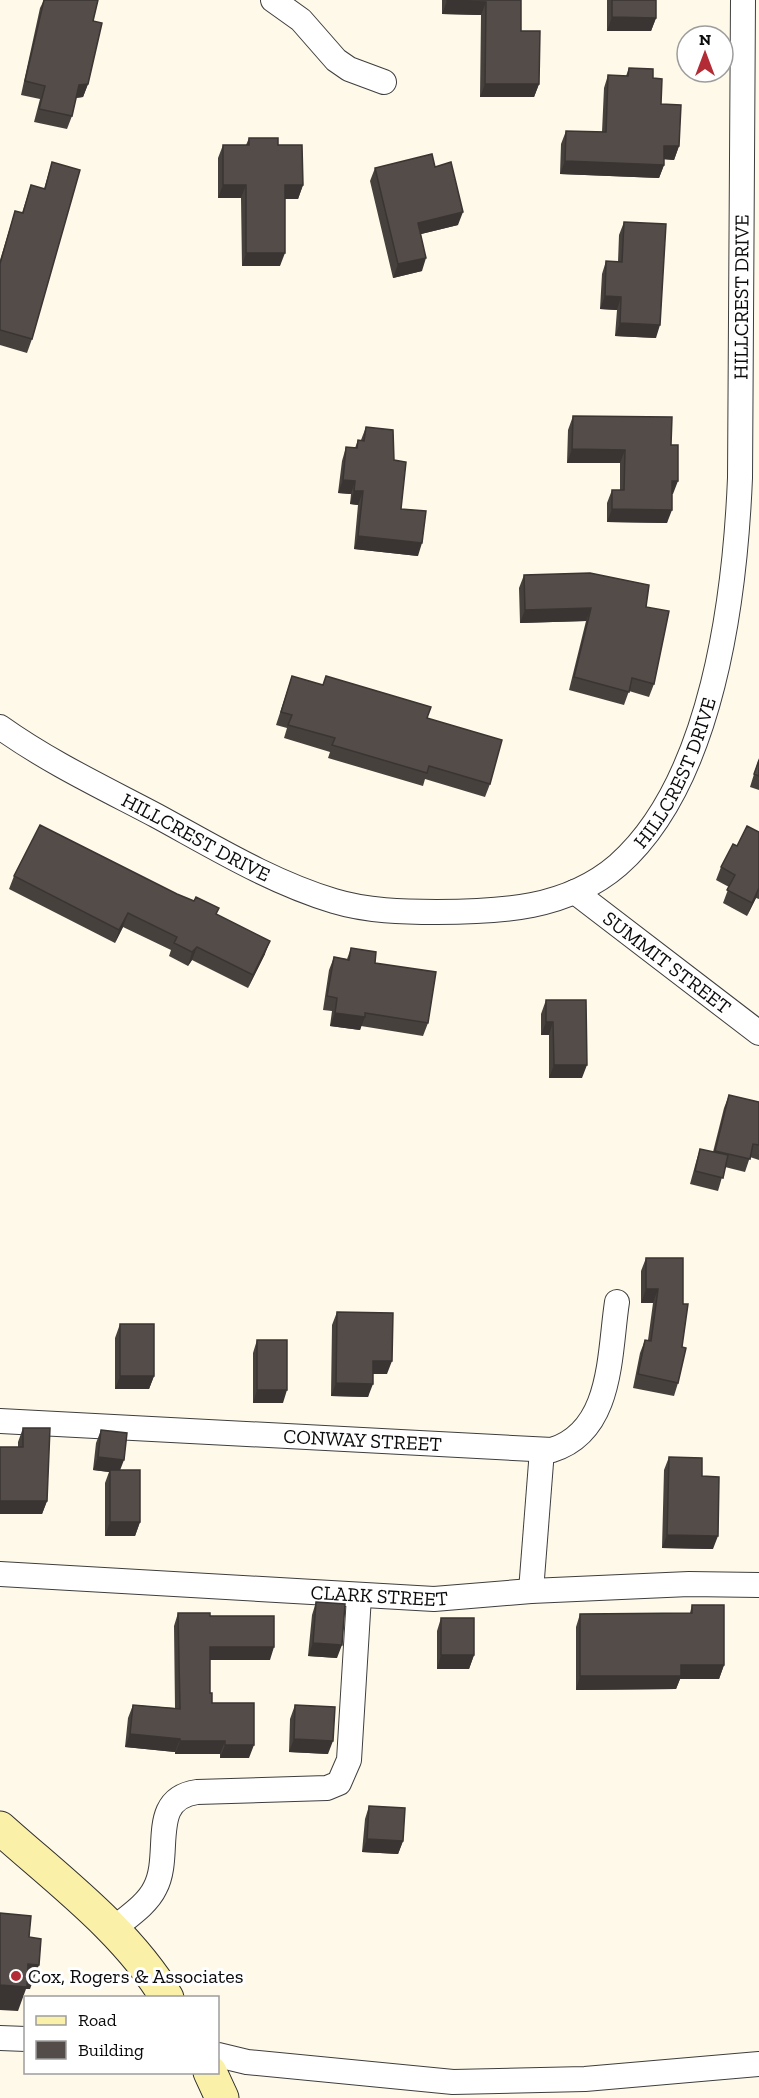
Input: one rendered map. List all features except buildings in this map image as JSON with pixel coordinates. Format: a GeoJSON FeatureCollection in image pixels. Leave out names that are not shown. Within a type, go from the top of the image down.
{"type":"FeatureCollection","features":[{"type":"Feature","properties":{"kind":"street"},"geometry":{"type":"LineString","coordinates":[[273,0],[301,20],[336,60],[349,69],[384,82]]}},
{"type":"Feature","properties":{"kind":"street","name":"HILLCREST DRIVE"},"geometry":{"type":"LineString","coordinates":[[0,727],[40,754],[254,869],[336,902],[400,911],[489,912],[551,901],[575,892],[594,882],[629,854],[650,827],[673,789],[707,705],[726,627],[738,538],[743,0]]}},
{"type":"Feature","properties":{"kind":"street","name":"SUMMIT STREET"},"geometry":{"type":"LineString","coordinates":[[575,892],[759,1033]]}},
{"type":"Feature","properties":{"kind":"street","name":"CONWAY STREET"},"geometry":{"type":"LineString","coordinates":[[0,1421],[542,1450],[561,1447],[579,1436],[597,1412],[605,1385],[617,1302]]}},
{"type":"Feature","properties":{"kind":"street"},"geometry":{"type":"LineString","coordinates":[[531,1591],[542,1450]]}},
{"type":"Feature","properties":{"kind":"street","name":"CLARK STREET"},"geometry":{"type":"LineString","coordinates":[[0,1574],[359,1596],[451,1599],[531,1591],[689,1584],[759,1585]]}},
{"type":"Feature","properties":{"kind":"street"},"geometry":{"type":"LineString","coordinates":[[112,1930],[149,1898],[155,1889],[161,1870],[166,1815],[170,1805],[177,1797],[197,1792],[327,1788],[339,1783],[349,1760],[359,1596]]}},
{"type":"Feature","properties":{"kind":"street"},"geometry":{"type":"LineString","coordinates":[[0,1828],[112,1930],[147,1969],[166,1996]]}},
{"type":"Feature","properties":{"kind":"street"},"geometry":{"type":"LineString","coordinates":[[0,2038],[24,2039]]}},
{"type":"Feature","properties":{"kind":"street"},"geometry":{"type":"LineString","coordinates":[[219,2055],[248,2061],[402,2079],[585,2088],[759,2064]]}},
{"type":"Feature","properties":{"kind":"street"},"geometry":{"type":"LineString","coordinates":[[210,2074],[222,2098]]}},
{"type":"Feature","properties":{"kind":"place","name":"Cox, Rogers & Associates"},"geometry":{"type":"Point","coordinates":[16,1976]}}]}
